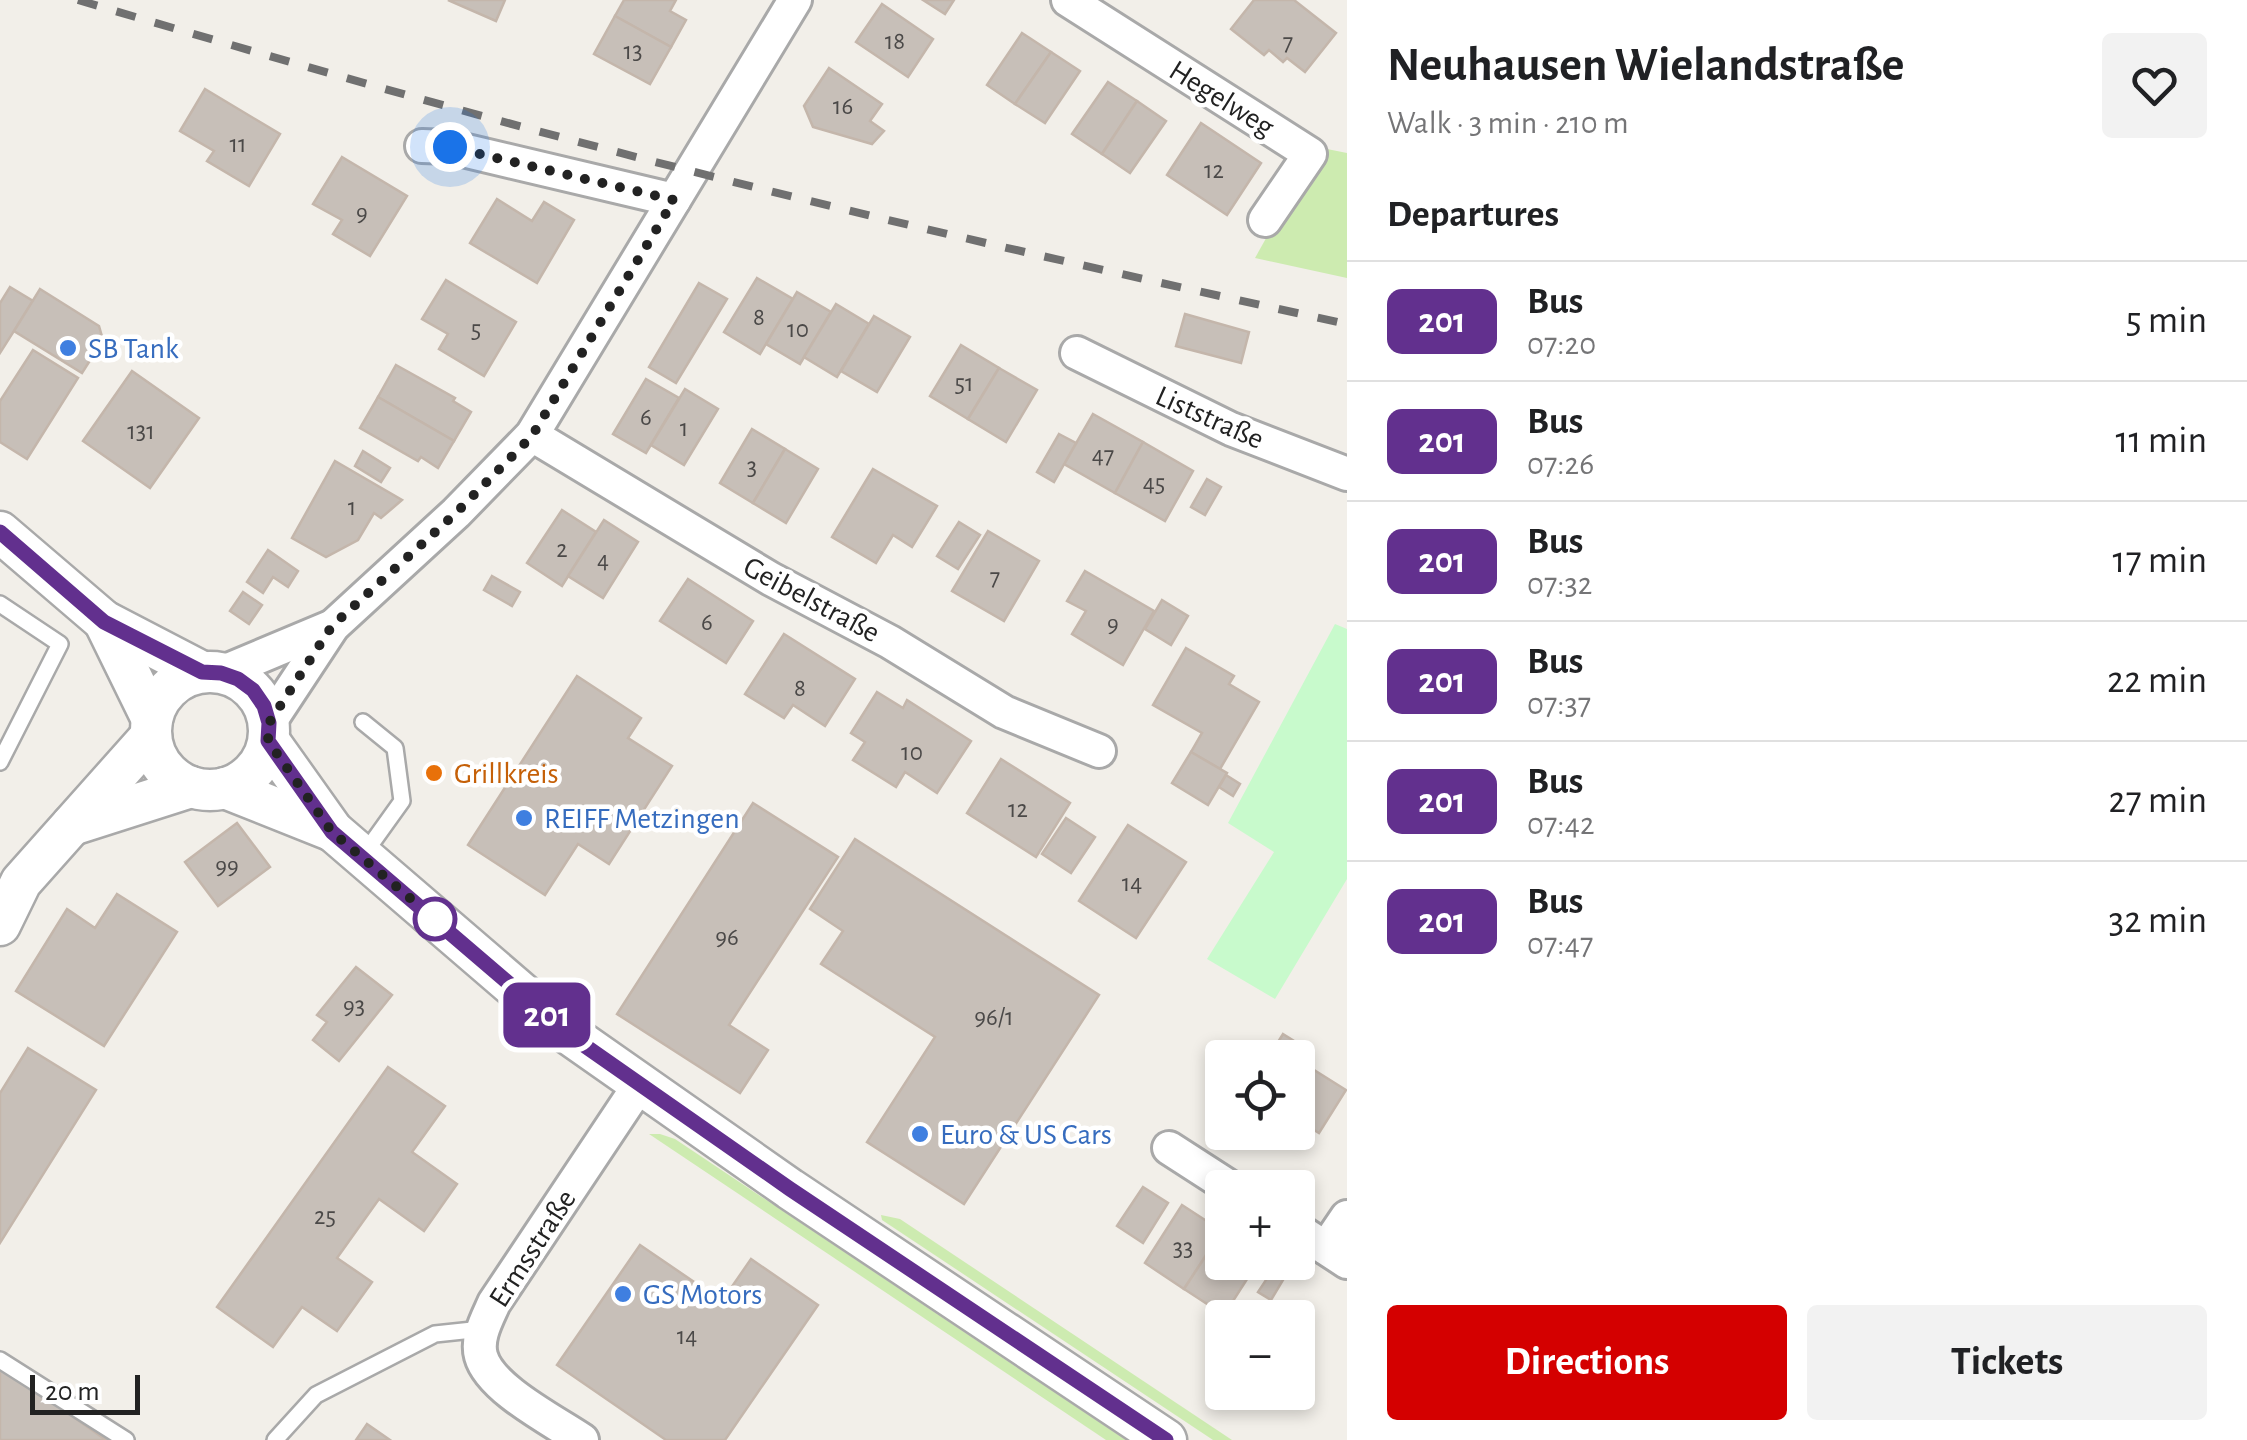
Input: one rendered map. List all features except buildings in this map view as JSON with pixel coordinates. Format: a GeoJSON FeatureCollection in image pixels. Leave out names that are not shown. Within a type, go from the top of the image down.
{"type":"FeatureCollection","features":[{"type":"Feature","properties":{"kind":"street"},"geometry":{"type":"LineString","coordinates":[[69,826],[208,788],[254,771],[269,732],[332,626],[456,513],[532,436],[795,0]]}},
{"type":"Feature","properties":{"kind":"street","name":"Hegelweg"},"geometry":{"type":"LineString","coordinates":[[1068,0],[1310,154],[1265,220]]}},
{"type":"Feature","properties":{"kind":"street"},"geometry":{"type":"LineString","coordinates":[[422,146],[450,147],[674,200]]}},
{"type":"Feature","properties":{"kind":"street","name":"Liststraße"},"geometry":{"type":"LineString","coordinates":[[1076,352],[1231,428],[1347,474]]}},
{"type":"Feature","properties":{"kind":"street","name":"Geibelstraße"},"geometry":{"type":"LineString","coordinates":[[532,436],[1004,712],[1099,750]]}},
{"type":"Feature","properties":{"kind":"street"},"geometry":{"type":"LineString","coordinates":[[0,532],[104,622],[212,672],[238,679],[253,690],[264,706],[269,732],[347,844],[568,1034],[790,1189],[1166,1440]]}},
{"type":"Feature","properties":{"kind":"street"},"geometry":{"type":"LineString","coordinates":[[104,622],[151,728],[155,753],[164,768],[347,844]]}},
{"type":"Feature","properties":{"kind":"street"},"geometry":{"type":"LineString","coordinates":[[0,925],[22,882],[151,728],[158,702],[170,688],[185,677],[212,672],[332,626]]}},
{"type":"Feature","properties":{"kind":"street","name":"Ermsstraße"},"geometry":{"type":"LineString","coordinates":[[582,1440],[492,1379],[480,1354],[482,1329],[494,1303],[640,1084]]}},
{"type":"Feature","properties":{"kind":"street"},"geometry":{"type":"LineString","coordinates":[[1169,1148],[1205,1171]]}},
{"type":"Feature","properties":{"kind":"street"},"geometry":{"type":"LineString","coordinates":[[1315,1241],[1336,1255],[1347,1217]]}},
{"type":"Feature","properties":{"kind":"lane"},"geometry":{"type":"LineString","coordinates":[[0,604],[60,644],[0,762]]}},
{"type":"Feature","properties":{"kind":"lane"},"geometry":{"type":"LineString","coordinates":[[347,844],[402,800],[394,748],[363,722]]}},
{"type":"Feature","properties":{"kind":"lane"},"geometry":{"type":"LineString","coordinates":[[274,1440],[316,1395],[435,1334],[482,1329]]}},
{"type":"Feature","properties":{"kind":"lane"},"geometry":{"type":"LineString","coordinates":[[0,1360],[126,1440]]}},
{"type":"Feature","properties":{"kind":"green space"},"geometry":{"type":"Polygon","coordinates":[[[1317,147],[1347,153],[1347,278],[1255,258],[1317,147]]]}},
{"type":"Feature","properties":{"kind":"green space"},"geometry":{"type":"Polygon","coordinates":[[[1335,624],[1347,629],[1347,879],[1275,999],[1207,959],[1274,852],[1228,823],[1335,624]]]}},
{"type":"Feature","properties":{"kind":"green space"},"geometry":{"type":"Polygon","coordinates":[[[649,1134],[675,1139],[1126,1440],[1106,1440],[649,1134]]]}},
{"type":"Feature","properties":{"kind":"green space"},"geometry":{"type":"Polygon","coordinates":[[[881,1215],[900,1219],[1232,1440],[1213,1440],[882,1220],[881,1215]]]}},
{"type":"Feature","properties":{"kind":"railway"},"geometry":{"type":"LineString","coordinates":[[78,0],[383,89],[691,171],[1347,324]]}},
{"type":"Feature","properties":{"kind":"bus line","name":"201"},"geometry":{"type":"LineString","coordinates":[[0,532],[104,622],[202,672],[238,679],[253,690],[269,723],[268,741],[332,832],[568,1034],[790,1189],[1166,1440]]}},
{"type":"Feature","properties":{"kind":"place","name":"SB Tank"},"geometry":{"type":"Point","coordinates":[68,348]}},
{"type":"Feature","properties":{"kind":"place","name":"Grillkreis"},"geometry":{"type":"Point","coordinates":[434,773]}},
{"type":"Feature","properties":{"kind":"place","name":"REIFF Metzingen"},"geometry":{"type":"Point","coordinates":[524,818]}},
{"type":"Feature","properties":{"kind":"place","name":"Euro & US Cars"},"geometry":{"type":"Point","coordinates":[920,1134]}},
{"type":"Feature","properties":{"kind":"place","name":"GS Motors"},"geometry":{"type":"Point","coordinates":[623,1294]}},
{"type":"Feature","properties":{"kind":"route"},"geometry":{"type":"LineString","coordinates":[[435,919],[443,926],[332,832],[268,741],[269,723],[332,626],[456,513],[532,436],[674,200],[450,147]]}}]}
